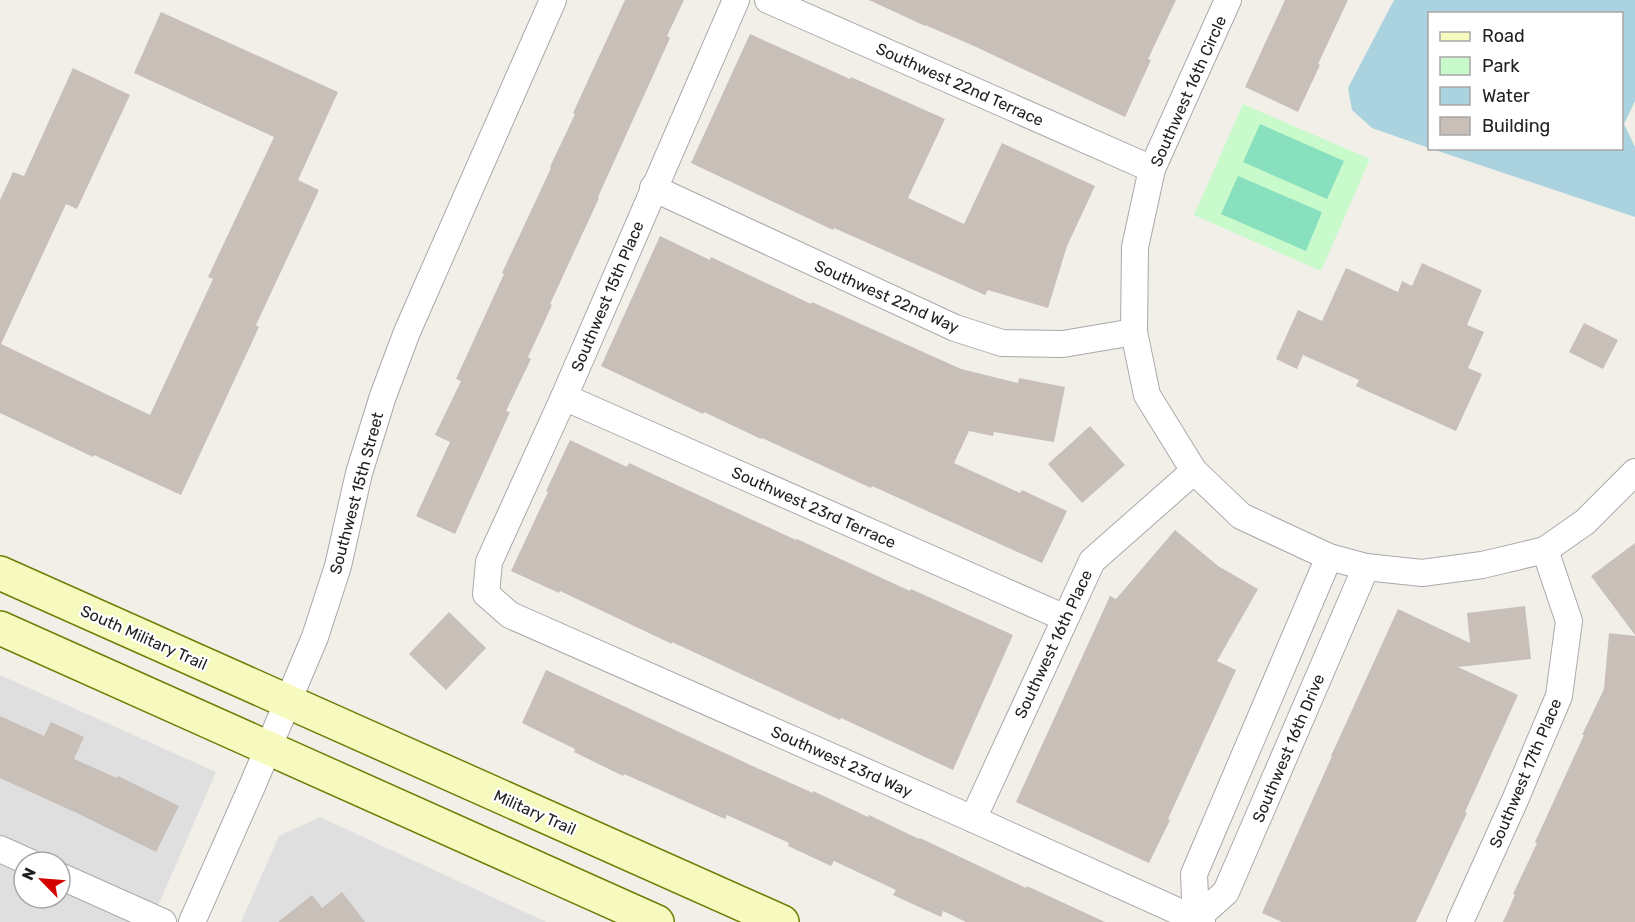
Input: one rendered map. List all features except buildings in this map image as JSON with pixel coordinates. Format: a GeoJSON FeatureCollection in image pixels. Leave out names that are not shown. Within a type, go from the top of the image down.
{"type":"FeatureCollection","features":[{"type":"Feature","properties":{"kind":"street","name":"Southwest 15th Street"},"geometry":{"type":"LineString","coordinates":[[192,922],[289,702],[319,627],[338,566],[359,473],[387,385],[412,322],[553,0]]}},
{"type":"Feature","properties":{"kind":"street","name":"Southwest 15th Place"},"geometry":{"type":"LineString","coordinates":[[486,594],[489,562],[564,397],[736,0]]}},
{"type":"Feature","properties":{"kind":"street","name":"Southwest 22nd Terrace"},"geometry":{"type":"LineString","coordinates":[[768,0],[1152,168]]}},
{"type":"Feature","properties":{"kind":"street","name":"Southwest 16th Circle"},"geometry":{"type":"LineString","coordinates":[[1228,0],[1152,168],[1135,247],[1134,332],[1147,395],[1194,471],[1241,516],[1329,557],[1366,567],[1422,573],[1482,565],[1545,549],[1586,522],[1635,472]]}},
{"type":"Feature","properties":{"kind":"street","name":"Southwest 22nd Way"},"geometry":{"type":"LineString","coordinates":[[653,188],[955,328],[1002,343],[1062,344],[1134,332]]}},
{"type":"Feature","properties":{"kind":"street","name":"Southwest 23rd Terrace"},"geometry":{"type":"LineString","coordinates":[[564,397],[1065,618]]}},
{"type":"Feature","properties":{"kind":"street","name":"Southwest 16th Place"},"geometry":{"type":"LineString","coordinates":[[973,819],[1092,561],[1194,471]]}},
{"type":"Feature","properties":{"kind":"street","name":"Southwest 17th Place"},"geometry":{"type":"LineString","coordinates":[[1460,922],[1515,800],[1558,696],[1569,621],[1545,549]]}},
{"type":"Feature","properties":{"kind":"street"},"geometry":{"type":"LineString","coordinates":[[1197,921],[1194,874],[1329,557]]}},
{"type":"Feature","properties":{"kind":"street","name":"Southwest 16th Drive"},"geometry":{"type":"LineString","coordinates":[[1197,921],[1226,892],[1366,567]]}},
{"type":"Feature","properties":{"kind":"street","name":"South Military Trail"},"geometry":{"type":"LineString","coordinates":[[0,573],[289,702]]}},
{"type":"Feature","properties":{"kind":"street","name":"Southwest 23rd Way"},"geometry":{"type":"LineString","coordinates":[[486,594],[510,615],[973,819],[1197,921]]}},
{"type":"Feature","properties":{"kind":"street"},"geometry":{"type":"LineString","coordinates":[[0,628],[657,922]]}},
{"type":"Feature","properties":{"kind":"street","name":"Military Trail"},"geometry":{"type":"LineString","coordinates":[[289,702],[782,922]]}},
{"type":"Feature","properties":{"kind":"street"},"geometry":{"type":"LineString","coordinates":[[72,881],[163,922]]}},
{"type":"Feature","properties":{"kind":"shaded area"},"geometry":{"type":"Polygon","coordinates":[[[0,675],[216,772],[151,922],[0,922],[0,675]]]}},
{"type":"Feature","properties":{"kind":"shaded area"},"geometry":{"type":"Polygon","coordinates":[[[320,817],[546,922],[241,922],[279,836],[320,817]]]}},
{"type":"Feature","properties":{"kind":"green space"},"geometry":{"type":"Polygon","coordinates":[[[1243,104],[1370,159],[1321,271],[1194,215],[1243,104]]]}},
{"type":"Feature","properties":{"kind":"green space"},"geometry":{"type":"Polygon","coordinates":[[[1260,124],[1344,161],[1327,199],[1243,162],[1260,124]]]}},
{"type":"Feature","properties":{"kind":"green space"},"geometry":{"type":"Polygon","coordinates":[[[1238,176],[1322,212],[1306,251],[1221,214],[1238,176]]]}},
{"type":"Feature","properties":{"kind":"water"},"geometry":{"type":"Polygon","coordinates":[[[1394,0],[1635,0],[1635,101],[1624,124],[1635,147],[1635,217],[1435,150],[1623,150],[1623,12],[1428,12],[1428,148],[1372,128],[1352,110],[1348,88],[1394,0]]]}}]}
